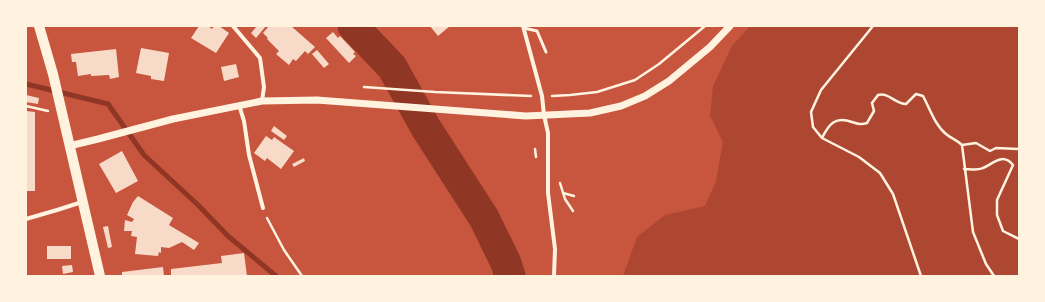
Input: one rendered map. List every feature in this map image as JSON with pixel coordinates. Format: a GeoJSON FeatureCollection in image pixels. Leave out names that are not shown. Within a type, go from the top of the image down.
{"type":"FeatureCollection","features":[{"type":"Feature","properties":{"kind":"main road"},"geometry":{"type":"LineString","coordinates":[[40,26],[53,74],[100,276]]}},
{"type":"Feature","properties":{"kind":"street"},"geometry":{"type":"LineString","coordinates":[[233,26],[260,58],[264,87],[262,102]]}},
{"type":"Feature","properties":{"kind":"street"},"geometry":{"type":"LineString","coordinates":[[69,146],[153,124],[262,102],[317,100],[526,116],[590,113],[621,106],[645,96],[669,81],[710,47],[730,26]]}},
{"type":"Feature","properties":{"kind":"street"},"geometry":{"type":"LineString","coordinates":[[523,27],[542,96],[548,133],[548,193],[551,204],[555,249],[554,276]]}},
{"type":"Feature","properties":{"kind":"street"},"geometry":{"type":"LineString","coordinates":[[239,106],[244,121],[249,155],[263,208]]}},
{"type":"Feature","properties":{"kind":"street"},"geometry":{"type":"LineString","coordinates":[[26,219],[82,202]]}},
{"type":"Feature","properties":{"kind":"lane"},"geometry":{"type":"LineString","coordinates":[[523,27],[537,30],[546,52]]}},
{"type":"Feature","properties":{"kind":"path"},"geometry":{"type":"LineString","coordinates":[[364,87],[434,92],[542,96],[596,92],[635,80],[659,64],[705,26]]}},
{"type":"Feature","properties":{"kind":"path"},"geometry":{"type":"LineString","coordinates":[[873,26],[821,90],[811,112],[813,127],[822,138],[859,157],[880,173],[893,194],[921,276]]}},
{"type":"Feature","properties":{"kind":"path"},"geometry":{"type":"LineString","coordinates":[[822,138],[828,126],[835,120],[847,120],[862,125],[867,124],[874,111],[872,103],[878,95],[882,94],[890,96],[900,104],[906,104],[916,94],[923,96],[938,125],[946,134],[957,140],[962,146],[973,232],[986,264],[994,276]]}},
{"type":"Feature","properties":{"kind":"path"},"geometry":{"type":"LineString","coordinates":[[26,106],[48,111]]}},
{"type":"Feature","properties":{"kind":"path"},"geometry":{"type":"LineString","coordinates":[[962,146],[976,143],[990,151],[996,148],[1019,149]]}},
{"type":"Feature","properties":{"kind":"path"},"geometry":{"type":"LineString","coordinates":[[964,169],[978,170],[1001,159],[1010,161],[1014,165],[997,200],[997,215],[1003,231],[1019,240]]}},
{"type":"Feature","properties":{"kind":"path"},"geometry":{"type":"LineString","coordinates":[[564,193],[574,196]]}},
{"type":"Feature","properties":{"kind":"path"},"geometry":{"type":"LineString","coordinates":[[263,208],[284,250],[302,276]]}},
{"type":"Feature","properties":{"kind":"shaded area"},"geometry":{"type":"Polygon","coordinates":[[[750,26],[1019,26],[1019,276],[623,276],[637,237],[665,215],[705,206],[716,181],[723,142],[710,116],[713,86],[732,46],[750,26]]]}},
{"type":"Feature","properties":{"kind":"building"},"geometry":{"type":"Polygon","coordinates":[[[199,26],[208,26],[212,29],[214,26],[219,26],[229,33],[216,53],[191,38],[199,26]]]}},
{"type":"Feature","properties":{"kind":"building"},"geometry":{"type":"Polygon","coordinates":[[[257,26],[266,26],[256,38],[251,33],[257,26]]]}},
{"type":"Feature","properties":{"kind":"building"},"geometry":{"type":"Polygon","coordinates":[[[269,26],[291,26],[315,47],[308,54],[305,51],[296,61],[293,59],[289,65],[276,54],[279,51],[263,33],[269,26]]]}},
{"type":"Feature","properties":{"kind":"building"},"geometry":{"type":"Polygon","coordinates":[[[430,26],[450,26],[438,36],[430,26]]]}},
{"type":"Feature","properties":{"kind":"building"},"geometry":{"type":"Polygon","coordinates":[[[333,32],[338,38],[340,36],[355,52],[353,54],[356,56],[349,63],[326,38],[333,32]]]}},
{"type":"Feature","properties":{"kind":"building"},"geometry":{"type":"Polygon","coordinates":[[[141,48],[169,53],[164,81],[151,79],[151,76],[136,73],[141,48]]]}},
{"type":"Feature","properties":{"kind":"building"},"geometry":{"type":"Polygon","coordinates":[[[116,49],[119,77],[110,79],[109,75],[91,76],[91,74],[78,76],[76,62],[72,62],[71,54],[116,49]]]}},
{"type":"Feature","properties":{"kind":"building"},"geometry":{"type":"Polygon","coordinates":[[[317,50],[329,64],[324,68],[312,54],[317,50]]]}},
{"type":"Feature","properties":{"kind":"building"},"geometry":{"type":"Polygon","coordinates":[[[236,64],[239,77],[224,81],[221,67],[236,64]]]}},
{"type":"Feature","properties":{"kind":"building"},"geometry":{"type":"Polygon","coordinates":[[[26,95],[39,98],[38,104],[26,102],[26,95]]]}},
{"type":"Feature","properties":{"kind":"building"},"geometry":{"type":"Polygon","coordinates":[[[26,111],[35,112],[35,191],[26,191],[26,111]]]}},
{"type":"Feature","properties":{"kind":"building"},"geometry":{"type":"Polygon","coordinates":[[[274,126],[287,136],[284,140],[271,131],[274,126]]]}},
{"type":"Feature","properties":{"kind":"building"},"geometry":{"type":"Polygon","coordinates":[[[266,136],[272,140],[274,137],[294,151],[281,169],[267,158],[265,161],[254,153],[266,136]]]}},
{"type":"Feature","properties":{"kind":"building"},"geometry":{"type":"Polygon","coordinates":[[[122,151],[138,181],[116,193],[99,164],[122,151]]]}},
{"type":"Feature","properties":{"kind":"building"},"geometry":{"type":"Polygon","coordinates":[[[304,158],[305,161],[294,167],[292,164],[304,158]]]}},
{"type":"Feature","properties":{"kind":"building"},"geometry":{"type":"Polygon","coordinates":[[[138,196],[173,218],[169,225],[199,243],[194,250],[182,242],[169,248],[161,247],[161,253],[159,252],[158,256],[135,254],[137,237],[131,236],[132,231],[124,231],[125,220],[132,222],[134,219],[127,215],[133,202],[138,196]]]}},
{"type":"Feature","properties":{"kind":"building"},"geometry":{"type":"Polygon","coordinates":[[[108,226],[112,247],[108,248],[103,227],[108,226]]]}},
{"type":"Feature","properties":{"kind":"building"},"geometry":{"type":"Polygon","coordinates":[[[47,246],[71,246],[71,259],[47,259],[47,246]]]}},
{"type":"Feature","properties":{"kind":"building"},"geometry":{"type":"Polygon","coordinates":[[[244,253],[247,276],[171,276],[171,269],[222,263],[221,256],[244,253]]]}},
{"type":"Feature","properties":{"kind":"building"},"geometry":{"type":"Polygon","coordinates":[[[72,265],[73,272],[63,274],[62,266],[72,265]]]}},
{"type":"Feature","properties":{"kind":"building"},"geometry":{"type":"Polygon","coordinates":[[[163,267],[164,276],[122,276],[122,272],[163,267]]]}},
{"type":"Feature","properties":{"kind":"waterway"},"geometry":{"type":"LineString","coordinates":[[353,26],[392,67],[426,128],[484,218],[506,263],[510,276]]}},
{"type":"Feature","properties":{"kind":"waterway"},"geometry":{"type":"LineString","coordinates":[[26,84],[108,104],[144,155],[197,204],[228,236],[276,276]]}}]}
